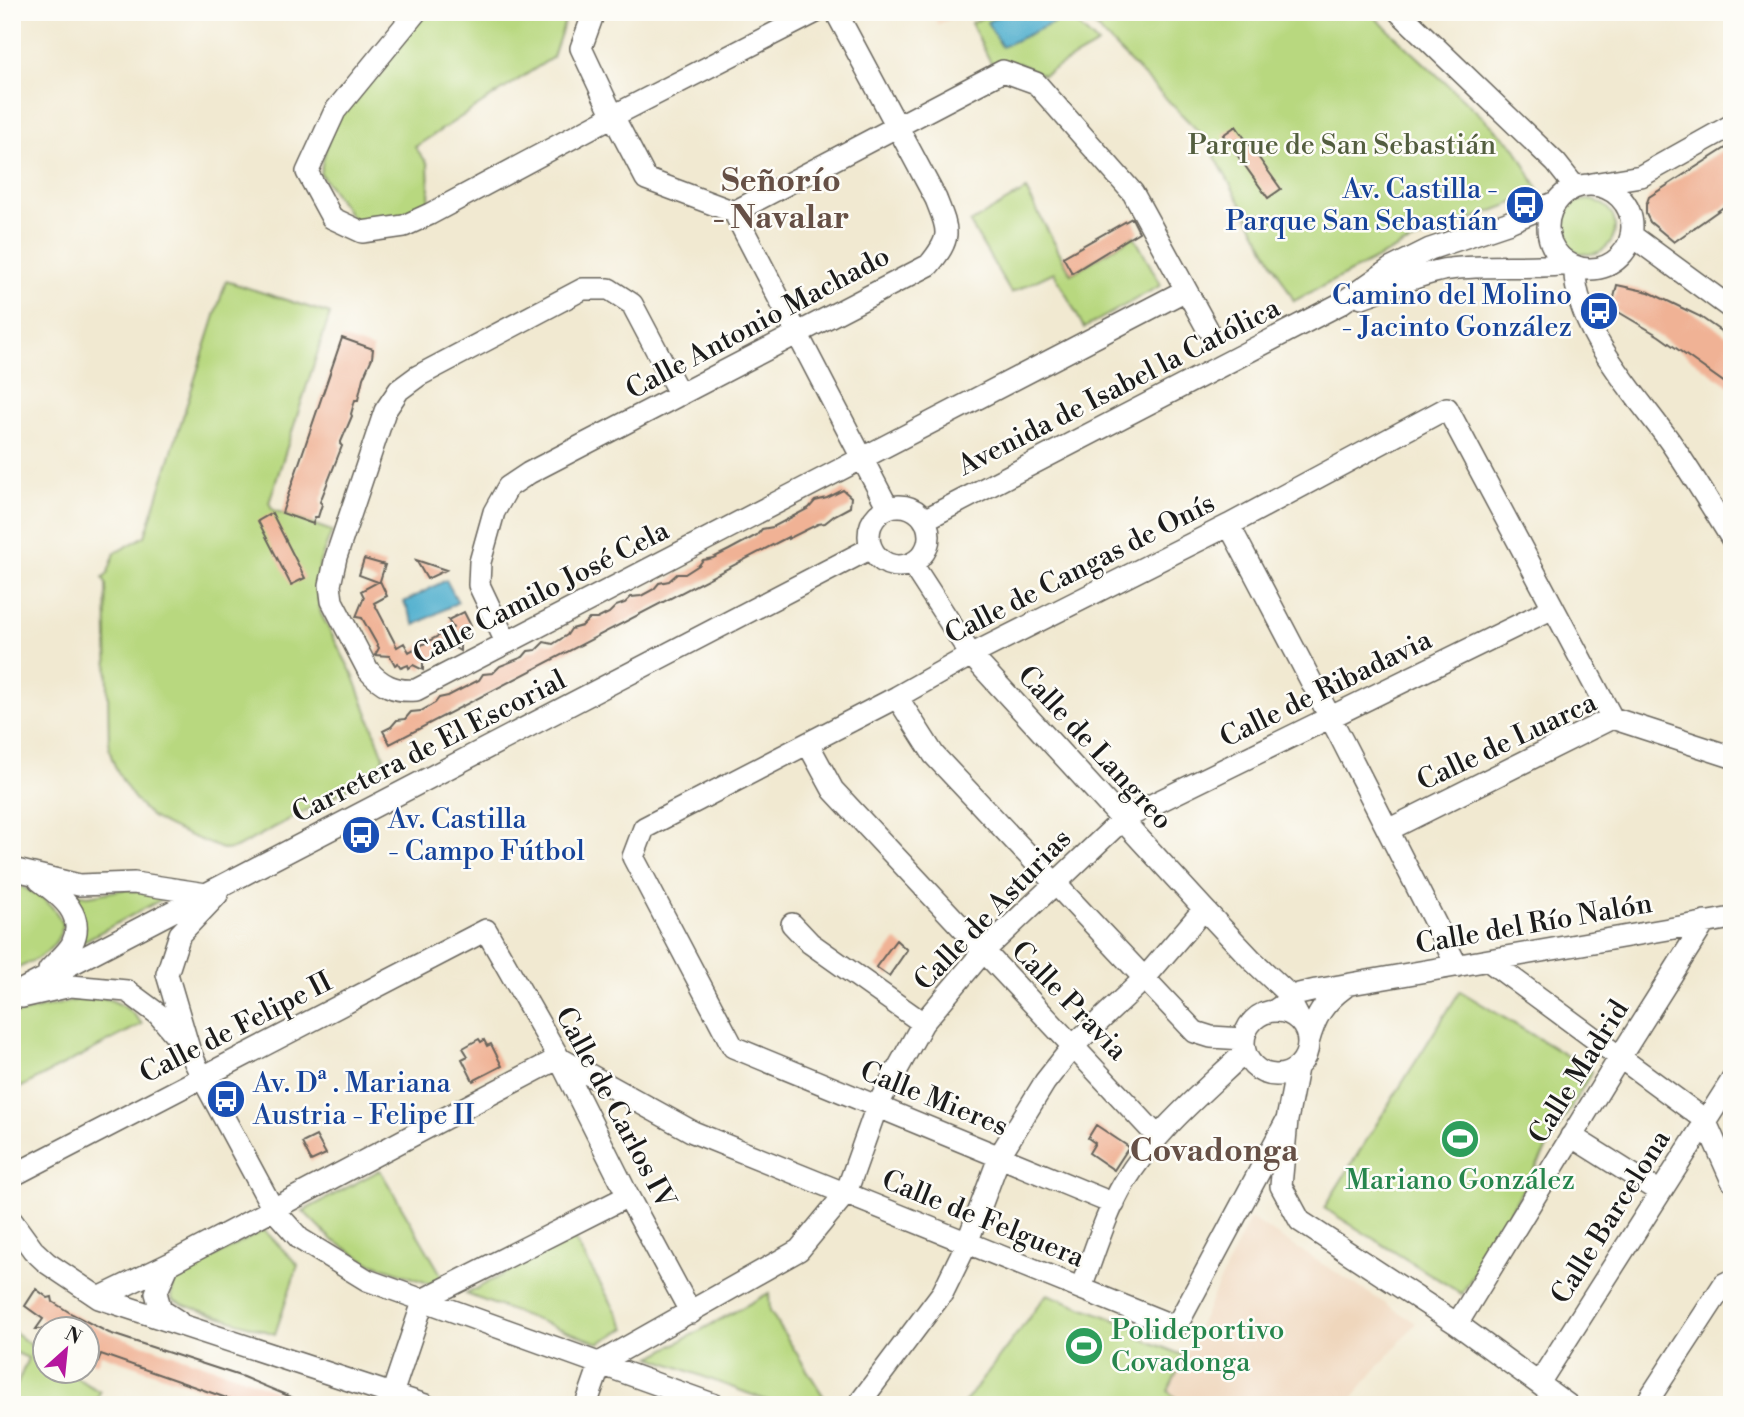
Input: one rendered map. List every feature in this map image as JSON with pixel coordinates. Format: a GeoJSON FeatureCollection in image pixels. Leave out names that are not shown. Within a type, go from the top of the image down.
{"type":"FeatureCollection","features":[{"type":"Feature","properties":{"kind":"street"},"geometry":{"type":"LineString","coordinates":[[416,12],[335,111],[307,172],[332,218],[362,232],[404,226],[430,215],[612,116],[816,12]]}},
{"type":"Feature","properties":{"kind":"street"},"geometry":{"type":"LineString","coordinates":[[594,12],[581,48],[612,116],[646,178],[734,212],[860,459],[888,508]]}},
{"type":"Feature","properties":{"kind":"street","name":"Calle Antonio Machado"},"geometry":{"type":"LineString","coordinates":[[506,642],[479,585],[480,562],[494,512],[508,487],[529,473],[929,265],[944,247],[946,225],[936,199],[836,12]]}},
{"type":"Feature","properties":{"kind":"street"},"geometry":{"type":"LineString","coordinates":[[1399,12],[1583,186],[1611,191],[1627,207],[1632,220],[1626,250],[1609,265],[1586,269],[1572,265],[1558,255],[1549,236],[1549,215],[1564,193],[1583,186],[1641,176],[1732,125]]}},
{"type":"Feature","properties":{"kind":"street"},"geometry":{"type":"LineString","coordinates":[[734,212],[1003,71],[1036,83],[1133,193],[1207,328]]}},
{"type":"Feature","properties":{"kind":"street"},"geometry":{"type":"LineString","coordinates":[[1627,207],[1641,176]]}},
{"type":"Feature","properties":{"kind":"street","name":"Avenida de Isabel la Católica"},"geometry":{"type":"LineString","coordinates":[[924,520],[1340,304],[1390,269],[1430,249],[1507,223],[1556,202]]}},
{"type":"Feature","properties":{"kind":"street"},"geometry":{"type":"LineString","coordinates":[[1631,235],[1732,309]]}},
{"type":"Feature","properties":{"kind":"street","name":"Avenida de Isabel la Católica"},"geometry":{"type":"LineString","coordinates":[[1340,304],[1447,269],[1505,265],[1572,265]]}},
{"type":"Feature","properties":{"kind":"street"},"geometry":{"type":"LineString","coordinates":[[1572,265],[1578,301],[1600,345],[1672,445],[1732,539]]}},
{"type":"Feature","properties":{"kind":"street","name":"Calle Camilo José Cela"},"geometry":{"type":"LineString","coordinates":[[680,395],[632,304],[608,289],[583,289],[452,356],[399,390],[385,411],[336,557],[330,585],[332,601],[368,670],[382,684],[395,689],[416,690],[1186,290]]}},
{"type":"Feature","properties":{"kind":"street","name":"Calle de Cangas de Onís"},"geometry":{"type":"LineString","coordinates":[[733,1047],[633,858],[644,828],[897,697],[971,655],[1229,525],[1447,408],[1612,718]]}},
{"type":"Feature","properties":{"kind":"street"},"geometry":{"type":"LineString","coordinates":[[908,507],[924,520],[929,529],[929,540],[926,550],[912,564],[888,564],[878,558],[871,548],[870,529],[873,520],[888,508],[908,507]]}},
{"type":"Feature","properties":{"kind":"street"},"geometry":{"type":"LineString","coordinates":[[1229,525],[1457,966]]}},
{"type":"Feature","properties":{"kind":"street","name":"Carretera de El Escorial"},"geometry":{"type":"LineString","coordinates":[[12,997],[41,978],[871,548]]}},
{"type":"Feature","properties":{"kind":"street","name":"Calle de Langreo"},"geometry":{"type":"LineString","coordinates":[[912,564],[971,655],[1252,960]]}},
{"type":"Feature","properties":{"kind":"street","name":"Calle de Ribadavia"},"geometry":{"type":"LineString","coordinates":[[1123,819],[1553,608]]}},
{"type":"Feature","properties":{"kind":"street"},"geometry":{"type":"LineString","coordinates":[[897,697],[934,755],[1195,1032],[1245,1046]]}},
{"type":"Feature","properties":{"kind":"street","name":"Calle de Luarca"},"geometry":{"type":"LineString","coordinates":[[1388,830],[1612,718],[1732,757]]}},
{"type":"Feature","properties":{"kind":"street","name":"Calle Pravia"},"geometry":{"type":"LineString","coordinates":[[808,744],[833,790],[1157,1136]]}},
{"type":"Feature","properties":{"kind":"street","name":"Calle de Asturias"},"geometry":{"type":"LineString","coordinates":[[601,1362],[799,1250],[846,1193],[877,1106],[923,1023],[983,952],[1123,819]]}},
{"type":"Feature","properties":{"kind":"street"},"geometry":{"type":"LineString","coordinates":[[22,872],[79,885],[134,883],[206,894]]}},
{"type":"Feature","properties":{"kind":"street"},"geometry":{"type":"LineString","coordinates":[[22,872],[65,900],[76,922],[72,944],[41,978]]}},
{"type":"Feature","properties":{"kind":"street"},"geometry":{"type":"LineString","coordinates":[[231,881],[180,934],[167,974],[190,1052],[202,1077],[274,1209],[300,1239],[367,1280],[715,1405]]}},
{"type":"Feature","properties":{"kind":"street"},"geometry":{"type":"LineString","coordinates":[[858,1405],[943,1292],[967,1242],[1000,1155],[1045,1082],[1074,1045],[1144,979],[1205,909]]}},
{"type":"Feature","properties":{"kind":"street","name":"Calle del Río Nalón"},"geometry":{"type":"LineString","coordinates":[[1275,1009],[1299,994],[1316,990],[1732,918]]}},
{"type":"Feature","properties":{"kind":"street","name":"Calle Madrid"},"geometry":{"type":"LineString","coordinates":[[1457,1324],[1705,922]]}},
{"type":"Feature","properties":{"kind":"street"},"geometry":{"type":"LineString","coordinates":[[792,924],[810,943],[923,1023]]}},
{"type":"Feature","properties":{"kind":"street","name":"Calle de Carlos IV"},"geometry":{"type":"LineString","coordinates":[[486,930],[559,1058],[628,1196],[691,1313]]}},
{"type":"Feature","properties":{"kind":"street","name":"Calle de Felipe II"},"geometry":{"type":"LineString","coordinates":[[12,1177],[486,930]]}},
{"type":"Feature","properties":{"kind":"street","name":"Calle del Río Nalón"},"geometry":{"type":"LineString","coordinates":[[1252,960],[1285,991],[1275,1009]]}},
{"type":"Feature","properties":{"kind":"street","name":"Calle del Río Nalón"},"geometry":{"type":"LineString","coordinates":[[1252,960],[1275,1009],[1306,1034]]}},
{"type":"Feature","properties":{"kind":"street"},"geometry":{"type":"LineString","coordinates":[[1489,961],[1705,1120],[1732,1181]]}},
{"type":"Feature","properties":{"kind":"street","name":"Calle del Río Nalón"},"geometry":{"type":"LineString","coordinates":[[1271,978],[1290,988],[1316,990]]}},
{"type":"Feature","properties":{"kind":"street"},"geometry":{"type":"LineString","coordinates":[[12,997],[71,986],[127,991],[158,1014],[190,1052]]}},
{"type":"Feature","properties":{"kind":"street"},"geometry":{"type":"LineString","coordinates":[[1346,986],[1323,1005],[1306,1034],[1303,1060],[1297,1068],[1287,1119],[1281,1186],[1300,1221],[1457,1324],[1568,1405]]}},
{"type":"Feature","properties":{"kind":"street"},"geometry":{"type":"LineString","coordinates":[[1275,1009],[1247,1029],[1245,1046],[1255,1067],[1270,1074],[1279,1075],[1297,1068]]}},
{"type":"Feature","properties":{"kind":"street"},"geometry":{"type":"LineString","coordinates":[[1081,1288],[1125,1183],[1157,1136],[1245,1046]]}},
{"type":"Feature","properties":{"kind":"street","name":"Calle Mieres"},"geometry":{"type":"LineString","coordinates":[[733,1047],[1114,1204]]}},
{"type":"Feature","properties":{"kind":"street"},"geometry":{"type":"LineString","coordinates":[[99,1298],[169,1264],[559,1058]]}},
{"type":"Feature","properties":{"kind":"street","name":"Calle de Felguera"},"geometry":{"type":"LineString","coordinates":[[559,1058],[693,1132],[1176,1327],[1287,1119]]}},
{"type":"Feature","properties":{"kind":"street"},"geometry":{"type":"LineString","coordinates":[[1270,1074],[1287,1119]]}},
{"type":"Feature","properties":{"kind":"street","name":"Calle Barcelona"},"geometry":{"type":"LineString","coordinates":[[1539,1383],[1732,1080]]}},
{"type":"Feature","properties":{"kind":"street"},"geometry":{"type":"LineString","coordinates":[[1571,1136],[1660,1192]]}},
{"type":"Feature","properties":{"kind":"street"},"geometry":{"type":"LineString","coordinates":[[392,1394],[424,1299],[628,1196]]}},
{"type":"Feature","properties":{"kind":"street"},"geometry":{"type":"LineString","coordinates":[[12,1221],[33,1250],[47,1263],[99,1298],[425,1405]]}},
{"type":"Feature","properties":{"kind":"street"},"geometry":{"type":"LineString","coordinates":[[169,1264],[156,1293],[161,1310],[182,1324]]}},
{"type":"Feature","properties":{"kind":"street"},"geometry":{"type":"LineString","coordinates":[[1645,1405],[1724,1284],[1732,1280]]}},
{"type":"Feature","properties":{"kind":"street"},"geometry":{"type":"LineString","coordinates":[[586,1405],[601,1362]]}},
{"type":"Feature","properties":{"kind":"shaded area"},"geometry":{"type":"Polygon","coordinates":[[[934,12],[968,12],[937,25],[934,12]]]}},
{"type":"Feature","properties":{"kind":"shaded area"},"geometry":{"type":"Polygon","coordinates":[[[1250,1218],[1416,1323],[1346,1405],[1209,1405],[1199,1398],[1195,1405],[1183,1405],[1168,1391],[1250,1218]]]}},
{"type":"Feature","properties":{"kind":"green space"},"geometry":{"type":"Polygon","coordinates":[[[423,12],[568,12],[553,57],[415,147],[428,164],[430,214],[362,232],[320,173],[335,111],[423,12]]]}},
{"type":"Feature","properties":{"kind":"green space"},"geometry":{"type":"Polygon","coordinates":[[[996,12],[1064,12],[1098,44],[1043,75],[1018,63],[991,63],[971,23],[996,12]]]}},
{"type":"Feature","properties":{"kind":"green space","name":"Parque de San Sebastián"},"geometry":{"type":"Polygon","coordinates":[[[1081,12],[1369,12],[1515,147],[1540,193],[1403,245],[1294,301],[1205,138],[1081,12]]]}},
{"type":"Feature","properties":{"kind":"green space"},"geometry":{"type":"Polygon","coordinates":[[[1026,190],[1071,274],[1134,236],[1161,285],[1084,328],[1054,272],[1011,293],[970,223],[1026,190]]]}},
{"type":"Feature","properties":{"kind":"green space"},"geometry":{"type":"Polygon","coordinates":[[[1588,200],[1607,208],[1615,227],[1607,246],[1588,254],[1569,246],[1561,227],[1569,208],[1588,200]]]}},
{"type":"Feature","properties":{"kind":"green space"},"geometry":{"type":"Polygon","coordinates":[[[226,281],[330,314],[269,503],[273,510],[332,531],[320,562],[317,583],[321,614],[354,677],[384,757],[380,771],[236,848],[225,850],[158,821],[144,810],[119,775],[109,747],[106,584],[103,578],[107,575],[115,553],[145,536],[226,281]]]}},
{"type":"Feature","properties":{"kind":"green space"},"geometry":{"type":"Polygon","coordinates":[[[12,883],[43,898],[63,925],[50,949],[37,959],[12,971],[12,883]]]}},
{"type":"Feature","properties":{"kind":"green space"},"geometry":{"type":"Polygon","coordinates":[[[126,889],[166,897],[82,942],[68,893],[88,896],[126,889]]]}},
{"type":"Feature","properties":{"kind":"green space","name":"Mariano González"},"geometry":{"type":"Polygon","coordinates":[[[1460,991],[1592,1071],[1462,1294],[1324,1208],[1460,991]]]}},
{"type":"Feature","properties":{"kind":"green space"},"geometry":{"type":"Polygon","coordinates":[[[101,997],[124,1007],[142,1024],[12,1092],[12,1015],[85,998],[101,997]]]}},
{"type":"Feature","properties":{"kind":"green space"},"geometry":{"type":"Polygon","coordinates":[[[380,1170],[442,1276],[430,1284],[368,1262],[331,1239],[303,1211],[380,1170]]]}},
{"type":"Feature","properties":{"kind":"green space"},"geometry":{"type":"Polygon","coordinates":[[[264,1230],[298,1265],[275,1334],[172,1300],[173,1279],[264,1230]]]}},
{"type":"Feature","properties":{"kind":"green space"},"geometry":{"type":"Polygon","coordinates":[[[573,1237],[626,1328],[599,1343],[466,1294],[573,1237]]]}},
{"type":"Feature","properties":{"kind":"green space"},"geometry":{"type":"Polygon","coordinates":[[[769,1293],[770,1311],[829,1405],[819,1405],[812,1401],[810,1405],[779,1405],[651,1357],[769,1293]]]}},
{"type":"Feature","properties":{"kind":"green space","name":"Polideportivo Covadonga"},"geometry":{"type":"Polygon","coordinates":[[[1047,1294],[1140,1329],[1137,1337],[1185,1356],[1168,1391],[1183,1405],[963,1405],[1047,1294]]]}},
{"type":"Feature","properties":{"kind":"green space"},"geometry":{"type":"Polygon","coordinates":[[[12,1330],[32,1346],[32,1386],[90,1386],[100,1392],[95,1405],[12,1405],[12,1397],[28,1358],[12,1351],[12,1330]]]}},
{"type":"Feature","properties":{"kind":"water"},"geometry":{"type":"Polygon","coordinates":[[[1007,12],[1049,12],[1055,22],[1002,47],[987,22],[1007,12]]]}},
{"type":"Feature","properties":{"kind":"water"},"geometry":{"type":"Polygon","coordinates":[[[446,580],[458,602],[415,625],[404,602],[446,580]]]}},
{"type":"Feature","properties":{"kind":"building"},"geometry":{"type":"Polygon","coordinates":[[[1236,126],[1281,189],[1268,198],[1223,135],[1236,126]]]}},
{"type":"Feature","properties":{"kind":"building"},"geometry":{"type":"Polygon","coordinates":[[[1732,144],[1732,201],[1674,242],[1650,222],[1646,214],[1649,197],[1732,144]]]}},
{"type":"Feature","properties":{"kind":"building"},"geometry":{"type":"Polygon","coordinates":[[[1132,218],[1139,232],[1072,273],[1063,257],[1132,218]]]}},
{"type":"Feature","properties":{"kind":"building"},"geometry":{"type":"Polygon","coordinates":[[[1617,285],[1649,292],[1699,316],[1732,339],[1732,388],[1659,336],[1615,310],[1618,305],[1613,302],[1617,285]]]}},
{"type":"Feature","properties":{"kind":"building"},"geometry":{"type":"Polygon","coordinates":[[[342,338],[373,349],[372,358],[320,502],[322,504],[318,517],[315,517],[313,524],[282,513],[342,338]]]}},
{"type":"Feature","properties":{"kind":"building"},"geometry":{"type":"Polygon","coordinates":[[[843,490],[851,497],[850,507],[825,523],[788,537],[390,744],[383,731],[397,720],[405,719],[411,712],[421,711],[439,698],[479,680],[483,674],[493,673],[500,666],[523,657],[528,651],[536,650],[544,642],[553,644],[589,619],[597,619],[609,613],[631,597],[641,596],[677,574],[685,574],[703,560],[729,550],[757,535],[762,529],[773,527],[809,508],[815,501],[843,490]]]}},
{"type":"Feature","properties":{"kind":"building"},"geometry":{"type":"Polygon","coordinates":[[[272,513],[305,578],[291,585],[258,521],[272,513]]]}},
{"type":"Feature","properties":{"kind":"building"},"geometry":{"type":"Polygon","coordinates":[[[364,559],[385,565],[380,581],[387,596],[374,603],[397,647],[404,643],[409,652],[453,628],[448,620],[464,612],[471,626],[468,628],[470,632],[463,636],[465,639],[460,642],[460,651],[453,647],[423,663],[423,670],[413,665],[401,668],[398,663],[395,665],[390,656],[375,655],[379,648],[362,618],[356,617],[364,597],[361,591],[378,582],[359,575],[364,559]]]}},
{"type":"Feature","properties":{"kind":"building"},"geometry":{"type":"Polygon","coordinates":[[[416,560],[446,570],[427,579],[416,560]]]}},
{"type":"Feature","properties":{"kind":"building"},"geometry":{"type":"Polygon","coordinates":[[[896,940],[907,950],[889,976],[876,967],[896,940]]]}},
{"type":"Feature","properties":{"kind":"building"},"geometry":{"type":"Polygon","coordinates":[[[479,1039],[481,1042],[484,1040],[487,1046],[491,1044],[502,1066],[473,1081],[462,1059],[468,1056],[463,1048],[479,1039]]]}},
{"type":"Feature","properties":{"kind":"building"},"geometry":{"type":"Polygon","coordinates":[[[1096,1125],[1129,1147],[1114,1170],[1089,1153],[1095,1143],[1088,1138],[1096,1125]]]}},
{"type":"Feature","properties":{"kind":"building"},"geometry":{"type":"Polygon","coordinates":[[[316,1136],[326,1154],[311,1161],[302,1143],[316,1136]]]}},
{"type":"Feature","properties":{"kind":"building"},"geometry":{"type":"Polygon","coordinates":[[[36,1289],[48,1298],[52,1297],[53,1302],[76,1316],[39,1316],[25,1306],[36,1289]]]}},
{"type":"Feature","properties":{"kind":"building"},"geometry":{"type":"Polygon","coordinates":[[[102,1329],[243,1377],[310,1405],[234,1405],[235,1401],[102,1354],[102,1329]]]}},
{"type":"Feature","properties":{"kind":"place","name":"Av. Castilla - Parque San Sebastián"},"geometry":{"type":"Point","coordinates":[1525,205]}},
{"type":"Feature","properties":{"kind":"place","name":"Camino del Molino - Jacinto González"},"geometry":{"type":"Point","coordinates":[1599,311]}},
{"type":"Feature","properties":{"kind":"place","name":"Av. Castilla - Campo Fútbol"},"geometry":{"type":"Point","coordinates":[361,835]}},
{"type":"Feature","properties":{"kind":"place","name":"Av. Dª . Mariana Austria - Felipe II"},"geometry":{"type":"Point","coordinates":[226,1099]}},
{"type":"Feature","properties":{"kind":"place","name":"Mariano González"},"geometry":{"type":"Point","coordinates":[1460,1139]}},
{"type":"Feature","properties":{"kind":"place","name":"Polideportivo Covadonga"},"geometry":{"type":"Point","coordinates":[1084,1346]}},
{"type":"Feature","properties":{"kind":"district","name":"Señorío - Navalar"},"geometry":{"type":"Point","coordinates":[781,200]}},
{"type":"Feature","properties":{"kind":"district","name":"Covadonga"},"geometry":{"type":"Point","coordinates":[1214,1151]}}]}
